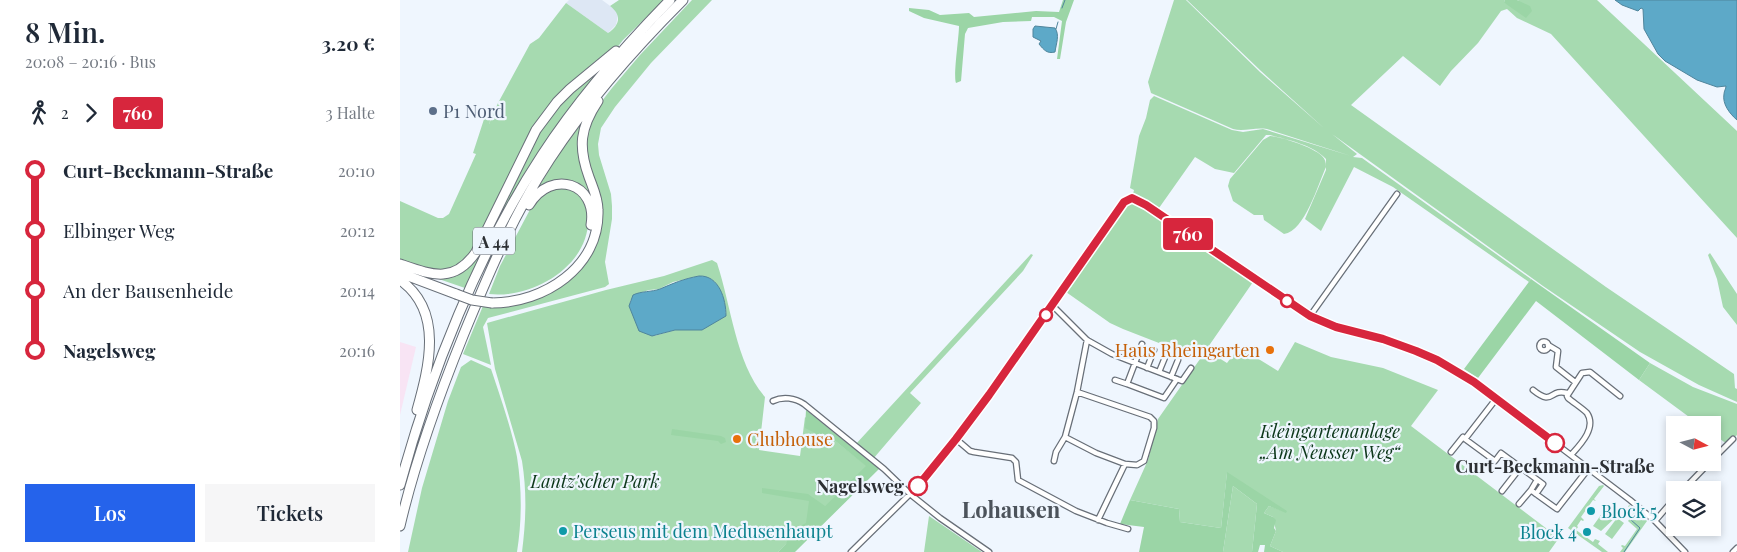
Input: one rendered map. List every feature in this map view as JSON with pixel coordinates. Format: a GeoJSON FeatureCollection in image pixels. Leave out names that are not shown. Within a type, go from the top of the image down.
{"type":"FeatureCollection","features":[{"type":"Feature","properties":{"kind":"highway","name":"A 44"},"geometry":{"type":"LineString","coordinates":[[400,485],[428,395],[447,343],[503,222],[529,176],[558,132],[603,74],[670,0]]}},
{"type":"Feature","properties":{"kind":"highway","name":"A 44"},"geometry":{"type":"LineString","coordinates":[[400,526],[413,477],[442,389],[492,264],[511,226],[549,160],[587,107],[632,54],[683,0]]}},
{"type":"Feature","properties":{"kind":"highway"},"geometry":{"type":"LineString","coordinates":[[400,264],[443,274],[461,270],[476,252],[536,130],[546,116],[570,89],[602,64],[625,42],[636,36]]}},
{"type":"Feature","properties":{"kind":"highway"},"geometry":{"type":"LineString","coordinates":[[413,268],[472,300],[524,300],[555,286],[576,268],[590,247],[597,227],[598,210],[595,193],[584,163],[582,138],[587,120],[593,109],[632,54]]}},
{"type":"Feature","properties":{"kind":"highway"},"geometry":{"type":"LineString","coordinates":[[492,264],[510,239],[533,199],[544,188],[560,183],[569,185],[578,189],[588,199],[592,214],[590,232],[583,249],[571,265],[542,288],[519,296],[493,300]]}},
{"type":"Feature","properties":{"kind":"highway"},"geometry":{"type":"LineString","coordinates":[[400,273],[457,292]]}},
{"type":"Feature","properties":{"kind":"highway"},"geometry":{"type":"LineString","coordinates":[[400,280],[410,288],[422,303],[429,324],[430,337],[426,372],[405,453],[403,474]]}},
{"type":"Feature","properties":{"kind":"street"},"geometry":{"type":"LineString","coordinates":[[1310,316],[1397,194]]}},
{"type":"Feature","properties":{"kind":"street"},"geometry":{"type":"LineString","coordinates":[[851,552],[910,494],[956,439],[1124,202],[1132,198],[1146,205],[1310,316],[1336,327],[1383,339],[1416,351],[1469,378],[1655,521],[1685,552]]}},
{"type":"Feature","properties":{"kind":"street"},"geometry":{"type":"LineString","coordinates":[[1052,305],[1087,340],[1112,354],[1182,381],[1191,368]]}},
{"type":"Feature","properties":{"kind":"street"},"geometry":{"type":"LineString","coordinates":[[1054,461],[1056,452],[1065,437],[1077,392],[1087,340]]}},
{"type":"Feature","properties":{"kind":"street"},"geometry":{"type":"LineString","coordinates":[[1127,384],[1142,344]]}},
{"type":"Feature","properties":{"kind":"street"},"geometry":{"type":"LineString","coordinates":[[1548,345],[1558,351],[1556,367],[1575,382]]}},
{"type":"Feature","properties":{"kind":"street"},"geometry":{"type":"LineString","coordinates":[[1147,368],[1154,350]]}},
{"type":"Feature","properties":{"kind":"street"},"geometry":{"type":"LineString","coordinates":[[1159,372],[1166,355]]}},
{"type":"Feature","properties":{"kind":"street"},"geometry":{"type":"LineString","coordinates":[[1115,380],[1164,398],[1174,378],[1178,360]]}},
{"type":"Feature","properties":{"kind":"street"},"geometry":{"type":"LineString","coordinates":[[1567,393],[1582,373],[1590,372],[1620,396]]}},
{"type":"Feature","properties":{"kind":"street"},"geometry":{"type":"LineString","coordinates":[[1533,390],[1543,398],[1548,398],[1562,392],[1567,393]]}},
{"type":"Feature","properties":{"kind":"street"},"geometry":{"type":"LineString","coordinates":[[1065,437],[1096,453],[1125,464],[1138,465],[1144,461],[1154,428],[1154,421],[1150,417],[1077,392]]}},
{"type":"Feature","properties":{"kind":"street"},"geometry":{"type":"LineString","coordinates":[[1567,393],[1568,398],[1586,413],[1590,427],[1587,435],[1571,455]]}},
{"type":"Feature","properties":{"kind":"street"},"geometry":{"type":"LineString","coordinates":[[773,401],[780,398],[795,400],[804,404],[910,494],[940,518],[989,552]]}},
{"type":"Feature","properties":{"kind":"street"},"geometry":{"type":"LineString","coordinates":[[1466,439],[1496,399]]}},
{"type":"Feature","properties":{"kind":"street"},"geometry":{"type":"LineString","coordinates":[[1451,452],[1463,437],[1495,461],[1501,453],[1543,484],[1536,494]]}},
{"type":"Feature","properties":{"kind":"street"},"geometry":{"type":"LineString","coordinates":[[956,439],[970,451],[1012,458],[1016,462],[1017,478],[1021,483],[1071,509],[1128,529]]}},
{"type":"Feature","properties":{"kind":"street"},"geometry":{"type":"LineString","coordinates":[[1721,451],[1734,439]]}},
{"type":"Feature","properties":{"kind":"street"},"geometry":{"type":"LineString","coordinates":[[1098,520],[1125,464]]}},
{"type":"Feature","properties":{"kind":"street"},"geometry":{"type":"LineString","coordinates":[[1502,491],[1520,468]]}},
{"type":"Feature","properties":{"kind":"street"},"geometry":{"type":"LineString","coordinates":[[1531,490],[1558,509],[1588,468]]}},
{"type":"Feature","properties":{"kind":"street"},"geometry":{"type":"LineString","coordinates":[[1692,481],[1701,471]]}},
{"type":"Feature","properties":{"kind":"street"},"geometry":{"type":"LineString","coordinates":[[1519,504],[1537,480]]}},
{"type":"Feature","properties":{"kind":"street"},"geometry":{"type":"LineString","coordinates":[[1655,521],[1666,508]]}},
{"type":"Feature","properties":{"kind":"street"},"geometry":{"type":"LineString","coordinates":[[1733,552],[1737,548]]}},
{"type":"Feature","properties":{"kind":"shaded area"},"geometry":{"type":"Polygon","coordinates":[[[569,0],[602,0],[617,11],[616,25],[608,33],[566,3],[569,0]]]}},
{"type":"Feature","properties":{"kind":"shaded area"},"geometry":{"type":"Polygon","coordinates":[[[400,342],[416,347],[400,415],[400,342]]]}},
{"type":"Feature","properties":{"kind":"green space"},"geometry":{"type":"Polygon","coordinates":[[[619,0],[664,0],[623,40],[554,129],[527,169],[498,219],[465,288],[433,277],[400,260],[400,201],[438,218],[443,218],[449,214],[476,154],[473,153],[486,113],[495,106],[489,124],[498,103],[530,44],[539,38],[566,3],[608,33],[615,27],[618,20],[614,9],[610,6],[619,0]]]}},
{"type":"Feature","properties":{"kind":"green space"},"geometry":{"type":"Polygon","coordinates":[[[692,0],[712,0],[651,63],[615,107],[601,128],[598,144],[599,155],[611,194],[612,206],[612,219],[605,262],[609,284],[605,287],[488,318],[483,327],[491,365],[463,354],[483,306],[501,306],[566,281],[599,229],[585,138],[598,106],[640,55],[692,0]]]}},
{"type":"Feature","properties":{"kind":"green space"},"geometry":{"type":"Polygon","coordinates":[[[1063,0],[1074,0],[1066,22],[1060,59],[1057,59],[1062,21],[1054,17],[1032,17],[1031,21],[1003,22],[968,28],[965,34],[961,81],[956,83],[955,73],[959,26],[924,18],[909,11],[909,8],[929,10],[940,15],[969,13],[974,17],[1036,11],[1059,12],[1063,0]]]}},
{"type":"Feature","properties":{"kind":"green space"},"geometry":{"type":"Polygon","coordinates":[[[1174,0],[1186,0],[1260,72],[1325,129],[1187,0],[1505,0],[1504,2],[1519,1],[1517,0],[1597,0],[1737,131],[1737,238],[1551,34],[1517,18],[1507,9],[1501,11],[1478,43],[1451,71],[1440,86],[1403,56],[1351,105],[1606,287],[1734,374],[1737,402],[1699,385],[1640,352],[1543,286],[1332,134],[1357,154],[1353,157],[1362,158],[1531,279],[1529,282],[1393,187],[1354,167],[1321,231],[1305,219],[1326,170],[1326,159],[1308,147],[1270,135],[1266,135],[1234,173],[1215,169],[1195,157],[1159,208],[1133,194],[1134,190],[1130,188],[1139,136],[1150,100],[1154,96],[1232,130],[1243,132],[1263,129],[1233,129],[1151,93],[1148,82],[1174,0]],[[1263,129],[1351,156],[1267,129],[1263,129]]]}},
{"type":"Feature","properties":{"kind":"green space"},"geometry":{"type":"Polygon","coordinates":[[[1505,0],[1517,0],[1530,6],[1532,11],[1526,18],[1506,4],[1505,0]]]}},
{"type":"Feature","properties":{"kind":"green space"},"geometry":{"type":"Polygon","coordinates":[[[587,116],[581,131],[595,206],[585,191],[546,184],[538,188],[558,155],[587,116]]]}},
{"type":"Feature","properties":{"kind":"green space"},"geometry":{"type":"Polygon","coordinates":[[[1270,136],[1289,140],[1312,149],[1325,159],[1326,164],[1315,195],[1304,216],[1292,231],[1284,234],[1264,220],[1263,215],[1254,215],[1233,201],[1228,186],[1230,179],[1263,140],[1270,136]]]}},
{"type":"Feature","properties":{"kind":"green space"},"geometry":{"type":"Polygon","coordinates":[[[554,187],[573,189],[587,203],[587,233],[580,249],[570,263],[556,275],[541,284],[524,291],[489,294],[500,266],[537,197],[554,187]]]}},
{"type":"Feature","properties":{"kind":"green space","name":"Kleingartenanlage „Am Neusser Weg“"},"geometry":{"type":"Polygon","coordinates":[[[1137,202],[1253,282],[1206,350],[1227,363],[1239,347],[1278,371],[1295,342],[1331,357],[1383,368],[1438,390],[1411,426],[1559,538],[1549,552],[1283,552],[1270,546],[1276,531],[1273,517],[1264,513],[1269,506],[1286,512],[1227,473],[1221,528],[1180,522],[1179,509],[1130,500],[1148,460],[1158,419],[1200,359],[1110,323],[1066,292],[1074,282],[1072,280],[1125,205],[1137,202]]]}},
{"type":"Feature","properties":{"kind":"green space"},"geometry":{"type":"Polygon","coordinates":[[[1710,253],[1737,294],[1737,325],[1723,307],[1717,279],[1708,255],[1710,253]]]}},
{"type":"Feature","properties":{"kind":"green space"},"geometry":{"type":"Polygon","coordinates":[[[1031,254],[1033,255],[1023,271],[910,393],[921,403],[873,459],[855,445],[1031,254]]]}},
{"type":"Feature","properties":{"kind":"green space","name":"Lantz'scher Park"},"geometry":{"type":"Polygon","coordinates":[[[712,260],[717,263],[735,333],[747,368],[765,397],[759,450],[800,456],[805,417],[867,466],[778,552],[522,552],[525,484],[522,461],[495,369],[487,323],[664,276],[712,260]],[[699,276],[673,282],[659,289],[640,293],[630,301],[630,309],[654,336],[675,330],[702,330],[726,313],[719,288],[716,283],[706,277],[699,276]]]}},
{"type":"Feature","properties":{"kind":"green space"},"geometry":{"type":"Polygon","coordinates":[[[1531,279],[1650,363],[1639,380],[1536,301],[1478,378],[1464,369],[1531,279]]]}},
{"type":"Feature","properties":{"kind":"green space"},"geometry":{"type":"Polygon","coordinates":[[[471,360],[491,369],[515,447],[521,493],[521,517],[517,552],[408,552],[422,488],[448,401],[461,367],[471,360]]]}},
{"type":"Feature","properties":{"kind":"green space"},"geometry":{"type":"Polygon","coordinates":[[[1650,363],[1693,387],[1737,404],[1737,435],[1727,444],[1721,440],[1721,416],[1688,416],[1639,380],[1650,363]]]}},
{"type":"Feature","properties":{"kind":"green space"},"geometry":{"type":"Polygon","coordinates":[[[806,410],[879,469],[795,552],[778,552],[786,544],[791,531],[806,523],[809,501],[762,493],[762,488],[808,494],[825,506],[866,466],[829,436],[817,434],[805,428],[806,410]]]}},
{"type":"Feature","properties":{"kind":"green space"},"geometry":{"type":"Polygon","coordinates":[[[672,429],[721,436],[725,438],[726,442],[721,444],[718,441],[671,435],[672,429]]]}},
{"type":"Feature","properties":{"kind":"green space"},"geometry":{"type":"Polygon","coordinates":[[[1227,472],[1287,511],[1286,513],[1269,506],[1264,513],[1276,520],[1274,528],[1276,531],[1270,546],[1283,552],[1264,552],[1265,545],[1260,545],[1258,552],[1252,552],[1257,504],[1233,486],[1223,552],[1139,552],[1144,527],[1120,524],[1130,500],[1179,509],[1180,522],[1221,528],[1227,472]]]}},
{"type":"Feature","properties":{"kind":"green space"},"geometry":{"type":"Polygon","coordinates":[[[1603,485],[1594,499],[1596,501],[1593,500],[1581,517],[1584,520],[1581,520],[1576,530],[1593,542],[1595,539],[1600,541],[1598,544],[1608,552],[1602,552],[1568,528],[1599,486],[1603,485]]]}},
{"type":"Feature","properties":{"kind":"green space"},"geometry":{"type":"Polygon","coordinates":[[[1233,486],[1257,504],[1252,552],[1223,552],[1233,486]]]}},
{"type":"Feature","properties":{"kind":"green space"},"geometry":{"type":"Polygon","coordinates":[[[1629,505],[1647,521],[1625,552],[1620,552],[1623,548],[1621,546],[1625,546],[1637,529],[1628,521],[1631,517],[1635,520],[1638,517],[1634,518],[1632,516],[1634,512],[1628,507],[1629,505]]]}},
{"type":"Feature","properties":{"kind":"green space"},"geometry":{"type":"Polygon","coordinates":[[[1603,512],[1607,514],[1609,512],[1616,517],[1601,531],[1593,526],[1603,512]]]}},
{"type":"Feature","properties":{"kind":"green space"},"geometry":{"type":"Polygon","coordinates":[[[929,516],[982,552],[924,552],[929,516]]]}},
{"type":"Feature","properties":{"kind":"green space"},"geometry":{"type":"Polygon","coordinates":[[[1617,518],[1624,523],[1612,539],[1605,534],[1617,518]]]}},
{"type":"Feature","properties":{"kind":"water"},"geometry":{"type":"Polygon","coordinates":[[[1615,0],[1737,0],[1737,120],[1725,105],[1724,93],[1726,86],[1717,87],[1697,80],[1665,61],[1658,54],[1644,29],[1643,9],[1641,8],[1638,11],[1615,0]]]}},
{"type":"Feature","properties":{"kind":"water"},"geometry":{"type":"Polygon","coordinates":[[[1035,26],[1055,28],[1057,37],[1055,52],[1046,51],[1039,44],[1041,41],[1033,37],[1035,26]]]}},
{"type":"Feature","properties":{"kind":"water"},"geometry":{"type":"Polygon","coordinates":[[[699,276],[712,279],[720,289],[725,302],[726,316],[702,330],[675,330],[652,336],[639,331],[629,306],[633,295],[657,290],[699,276]]]}},
{"type":"Feature","properties":{"kind":"waterway"},"geometry":{"type":"LineString","coordinates":[[1062,8],[1065,0]]}},
{"type":"Feature","properties":{"kind":"waterway"},"geometry":{"type":"LineString","coordinates":[[1056,29],[1058,22]]}},
{"type":"Feature","properties":{"kind":"waterway"},"geometry":{"type":"LineString","coordinates":[[1624,552],[1640,528],[1630,519]]}},
{"type":"Feature","properties":{"kind":"bus line","name":"760"},"geometry":{"type":"LineString","coordinates":[[918,486],[989,395],[1124,202],[1132,198],[1146,205],[1316,320],[1383,339],[1437,360],[1474,382],[1555,443]]}},
{"type":"Feature","properties":{"kind":"place","name":"P1 Nord"},"geometry":{"type":"Point","coordinates":[433,111]}},
{"type":"Feature","properties":{"kind":"place","name":"Haus Rheingarten"},"geometry":{"type":"Point","coordinates":[1270,350]}},
{"type":"Feature","properties":{"kind":"place","name":"Clubhouse"},"geometry":{"type":"Point","coordinates":[737,439]}},
{"type":"Feature","properties":{"kind":"place","name":"Curt-Beckmann-Straße"},"geometry":{"type":"Point","coordinates":[1555,443]}},
{"type":"Feature","properties":{"kind":"place","name":"Nagelsweg"},"geometry":{"type":"Point","coordinates":[918,486]}},
{"type":"Feature","properties":{"kind":"place","name":"Block 5"},"geometry":{"type":"Point","coordinates":[1591,511]}},
{"type":"Feature","properties":{"kind":"place","name":"Perseus mit dem Medusenhaupt"},"geometry":{"type":"Point","coordinates":[563,531]}},
{"type":"Feature","properties":{"kind":"place","name":"Block 4"},"geometry":{"type":"Point","coordinates":[1587,532]}},
{"type":"Feature","properties":{"kind":"district","name":"Lohausen"},"geometry":{"type":"Point","coordinates":[1011,509]}}]}
